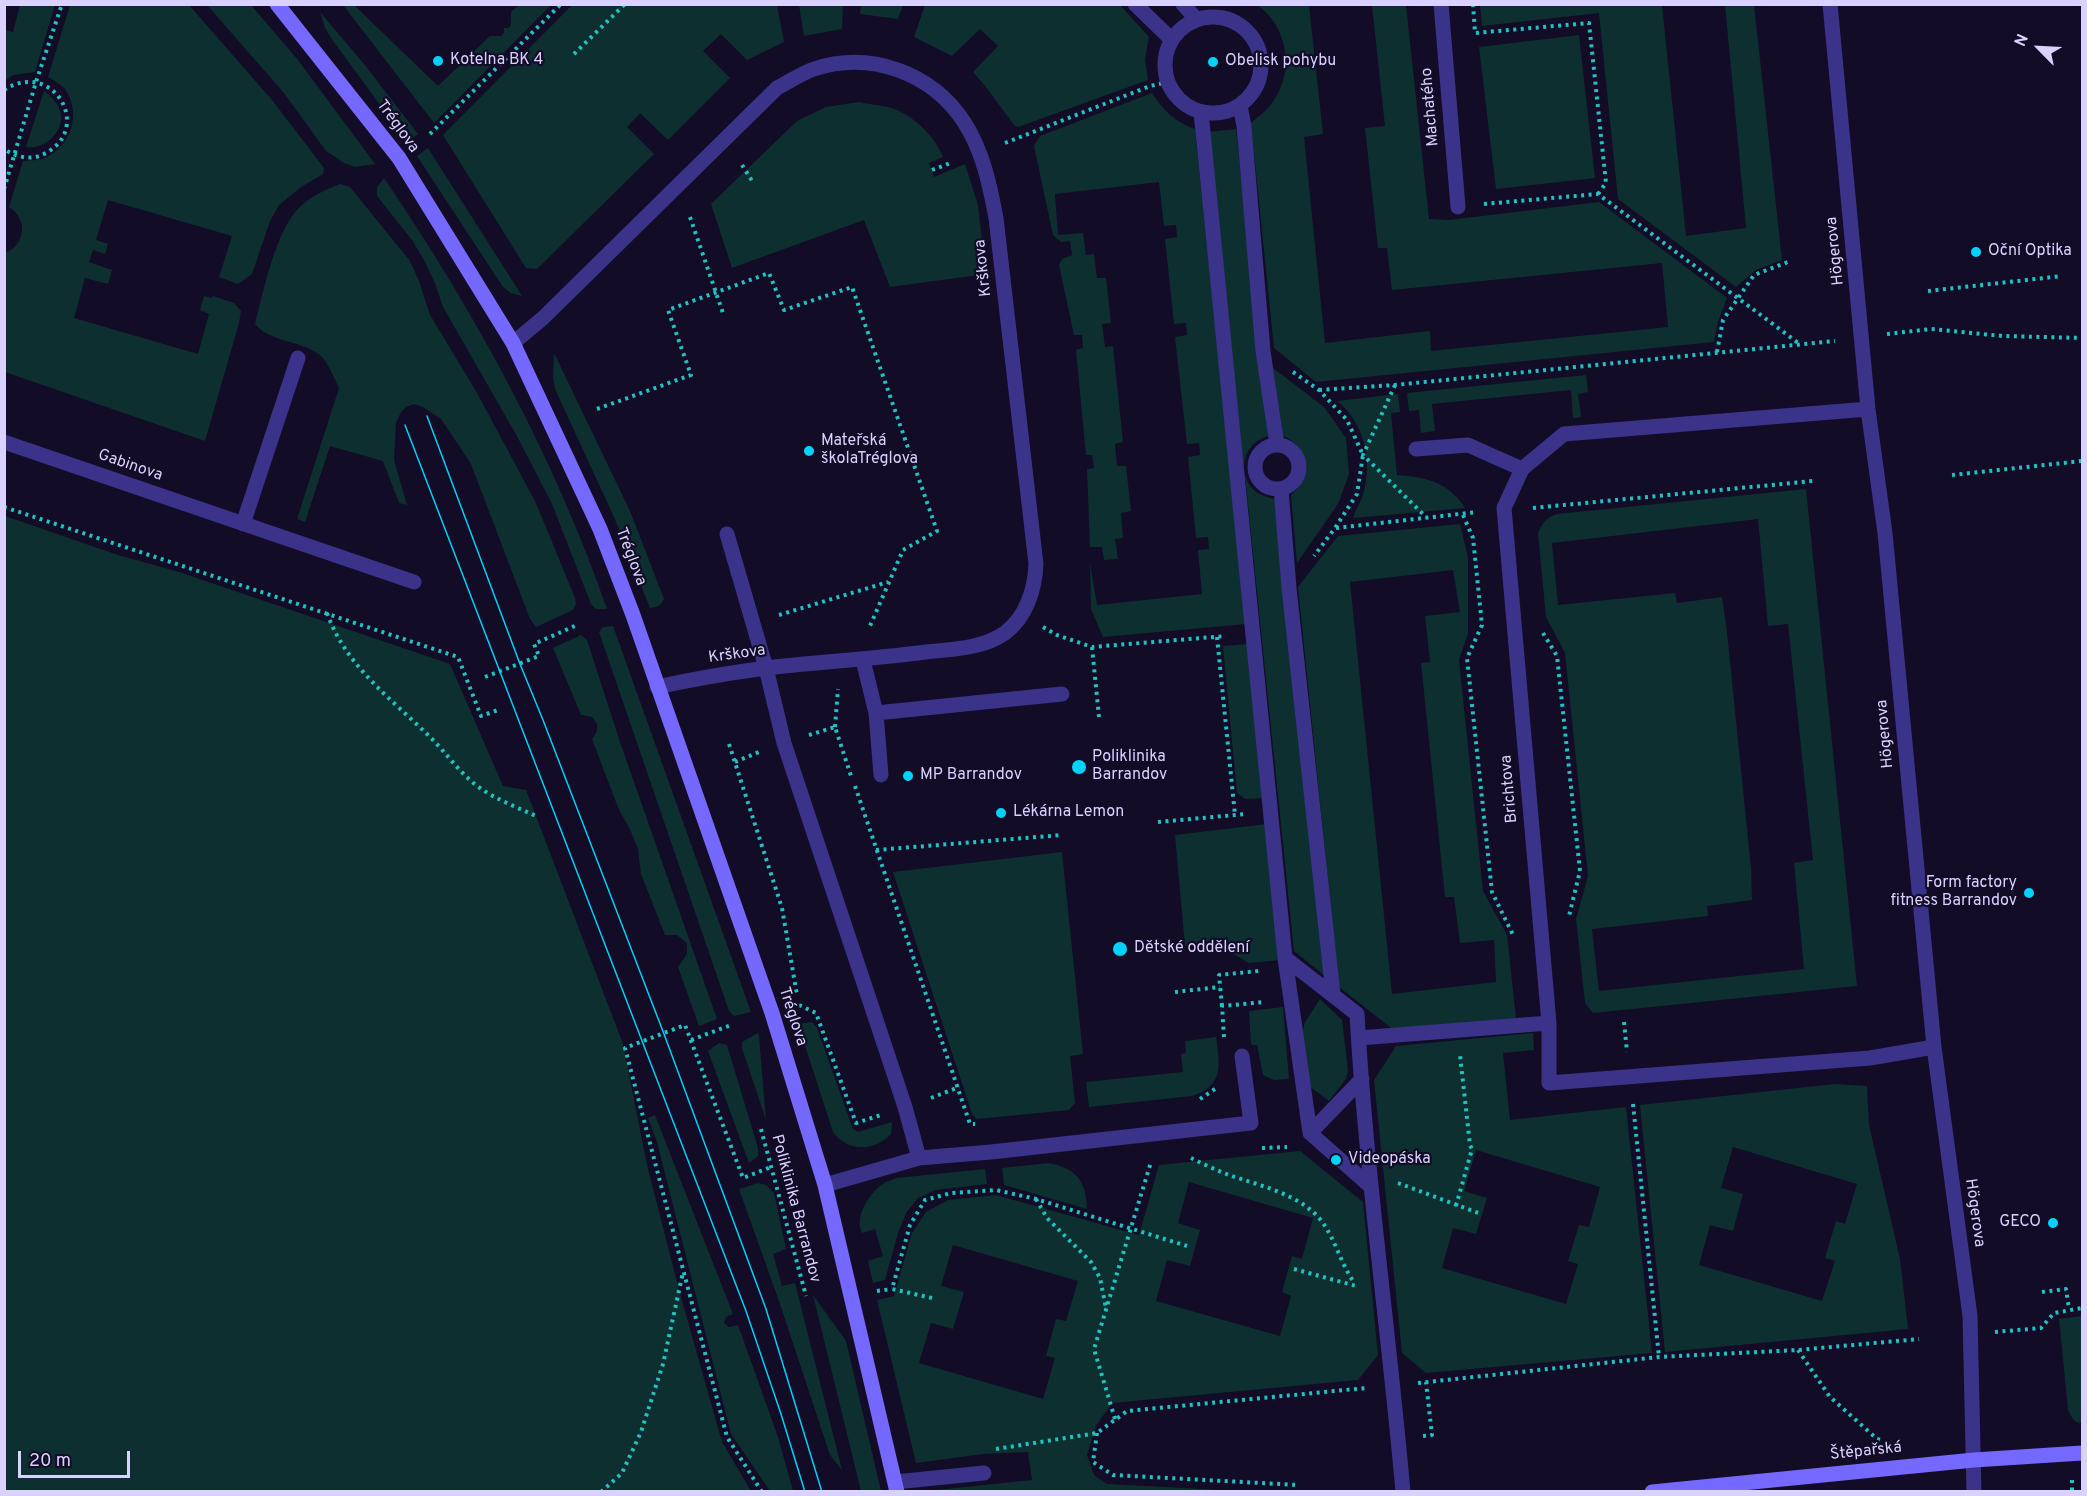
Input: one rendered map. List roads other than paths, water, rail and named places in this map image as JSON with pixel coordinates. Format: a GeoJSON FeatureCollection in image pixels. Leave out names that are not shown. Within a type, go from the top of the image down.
{"type":"FeatureCollection","features":[{"type":"Feature","properties":{"kind":"street","name":"Tréglova"},"geometry":{"type":"LineString","coordinates":[[277,4],[385,139],[513,344],[600,529],[633,615],[772,1012],[825,1185],[896,1487]]}},
{"type":"Feature","properties":{"kind":"street"},"geometry":{"type":"LineString","coordinates":[[1135,4],[1171,39]]}},
{"type":"Feature","properties":{"kind":"street"},"geometry":{"type":"LineString","coordinates":[[1183,4],[1196,19]]}},
{"type":"Feature","properties":{"kind":"street","name":"Machatého"},"geometry":{"type":"LineString","coordinates":[[1441,4],[1458,207]]}},
{"type":"Feature","properties":{"kind":"street","name":"Högerova"},"geometry":{"type":"LineString","coordinates":[[1830,4],[1868,409],[1885,533],[1934,1047],[1970,1316],[1974,1491]]}},
{"type":"Feature","properties":{"kind":"street"},"geometry":{"type":"LineString","coordinates":[[1225,11],[1251,34],[1259,48],[1262,64],[1260,80],[1252,94],[1240,106],[1228,112],[1214,114],[1186,106],[1175,95],[1168,82],[1164,68],[1171,39],[1182,27],[1196,19],[1225,11]]}},
{"type":"Feature","properties":{"kind":"street","name":"Krškova"},"geometry":{"type":"LineString","coordinates":[[513,344],[543,318],[777,88],[813,69],[836,64],[864,62],[911,74],[944,98],[964,123],[979,153],[995,209],[1036,564],[1031,595],[1022,615],[1005,632],[984,645],[862,660],[766,668],[657,687]]}},
{"type":"Feature","properties":{"kind":"street"},"geometry":{"type":"LineString","coordinates":[[1240,106],[1244,126],[1263,351],[1277,445]]}},
{"type":"Feature","properties":{"kind":"street"},"geometry":{"type":"LineString","coordinates":[[1201,112],[1286,963],[1310,1133],[1369,1179]]}},
{"type":"Feature","properties":{"kind":"street"},"geometry":{"type":"LineString","coordinates":[[243,524],[298,358]]}},
{"type":"Feature","properties":{"kind":"street"},"geometry":{"type":"LineString","coordinates":[[1416,449],[1468,445],[1522,469],[1564,434],[1868,409]]}},
{"type":"Feature","properties":{"kind":"street","name":"Gabinova"},"geometry":{"type":"LineString","coordinates":[[4,442],[414,582]]}},
{"type":"Feature","properties":{"kind":"street"},"geometry":{"type":"LineString","coordinates":[[1277,445],[1290,449],[1298,461],[1299,469],[1293,482],[1281,489],[1267,487],[1256,471],[1255,465],[1260,453],[1270,446],[1277,445]]}},
{"type":"Feature","properties":{"kind":"street","name":"Brichtova"},"geometry":{"type":"LineString","coordinates":[[1522,469],[1503,508],[1549,1023],[1549,1083],[1870,1058],[1934,1047]]}},
{"type":"Feature","properties":{"kind":"street"},"geometry":{"type":"LineString","coordinates":[[1281,489],[1289,588],[1334,994]]}},
{"type":"Feature","properties":{"kind":"street"},"geometry":{"type":"LineString","coordinates":[[727,534],[766,668],[784,743],[905,1107],[919,1158]]}},
{"type":"Feature","properties":{"kind":"street"},"geometry":{"type":"LineString","coordinates":[[862,660],[876,714],[881,776]]}},
{"type":"Feature","properties":{"kind":"street"},"geometry":{"type":"LineString","coordinates":[[876,714],[1062,694]]}},
{"type":"Feature","properties":{"kind":"street"},"geometry":{"type":"LineString","coordinates":[[1286,963],[1334,994],[1357,1014],[1369,1179],[1394,1384],[1403,1491]]}},
{"type":"Feature","properties":{"kind":"street"},"geometry":{"type":"LineString","coordinates":[[1359,1038],[1549,1023]]}},
{"type":"Feature","properties":{"kind":"street"},"geometry":{"type":"LineString","coordinates":[[825,1185],[919,1158],[1251,1123],[1242,1056]]}},
{"type":"Feature","properties":{"kind":"street"},"geometry":{"type":"LineString","coordinates":[[1310,1133],[1362,1078]]}},
{"type":"Feature","properties":{"kind":"street","name":"Štěpařská"},"geometry":{"type":"LineString","coordinates":[[1653,1491],[1974,1460],[2082,1453]]}},
{"type":"Feature","properties":{"kind":"street"},"geometry":{"type":"LineString","coordinates":[[896,1487],[984,1473]]}},
{"type":"Feature","properties":{"kind":"tram line"},"geometry":{"type":"LineString","coordinates":[[427,416],[520,664],[664,1034],[766,1309],[822,1492]]}},
{"type":"Feature","properties":{"kind":"tram line"},"geometry":{"type":"LineString","coordinates":[[405,425],[746,1311],[805,1492]]}},
{"type":"Feature","properties":{"kind":"place","name":"Kotelna BK 4"},"geometry":{"type":"Point","coordinates":[438,61]}},
{"type":"Feature","properties":{"kind":"place","name":"Obelisk pohybu"},"geometry":{"type":"Point","coordinates":[1213,62]}},
{"type":"Feature","properties":{"kind":"place","name":"Oční Optika"},"geometry":{"type":"Point","coordinates":[1976,252]}},
{"type":"Feature","properties":{"kind":"place","name":"Mateřská školaTréglova"},"geometry":{"type":"Point","coordinates":[809,451]}},
{"type":"Feature","properties":{"kind":"place","name":"Poliklinika Barrandov"},"geometry":{"type":"Point","coordinates":[1079,767]}},
{"type":"Feature","properties":{"kind":"place","name":"MP Barrandov"},"geometry":{"type":"Point","coordinates":[908,776]}},
{"type":"Feature","properties":{"kind":"place","name":"Lékárna Lemon"},"geometry":{"type":"Point","coordinates":[1001,813]}},
{"type":"Feature","properties":{"kind":"place","name":"Form factory fitness Barrandov"},"geometry":{"type":"Point","coordinates":[2029,893]}},
{"type":"Feature","properties":{"kind":"place","name":"Dětské oddělení"},"geometry":{"type":"Point","coordinates":[1120,949]}},
{"type":"Feature","properties":{"kind":"place","name":"Videopáska"},"geometry":{"type":"Point","coordinates":[1336,1160]}},
{"type":"Feature","properties":{"kind":"place","name":"GECO"},"geometry":{"type":"Point","coordinates":[2053,1223]}}]}
